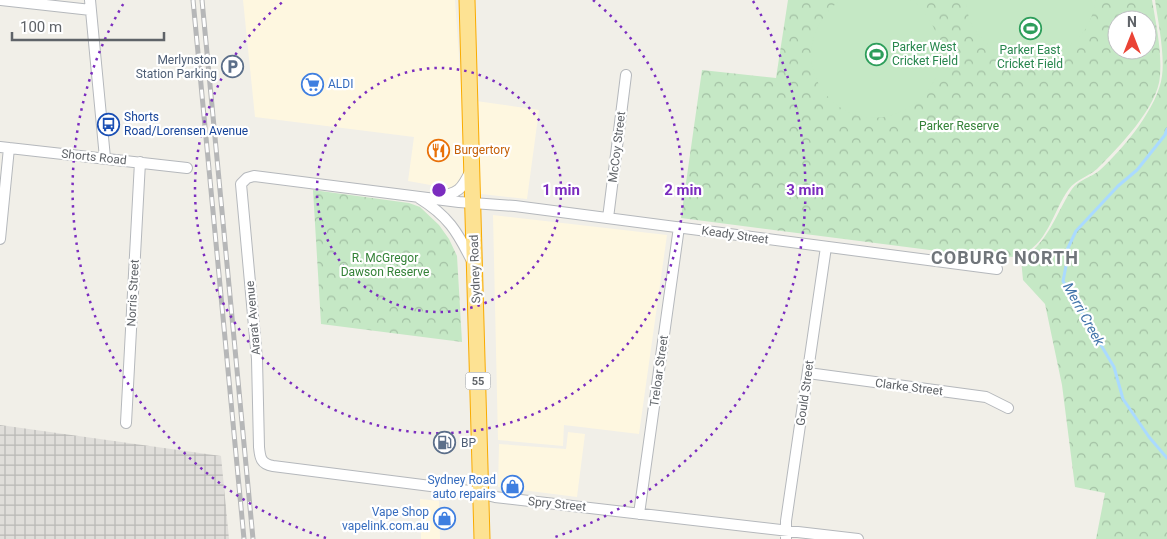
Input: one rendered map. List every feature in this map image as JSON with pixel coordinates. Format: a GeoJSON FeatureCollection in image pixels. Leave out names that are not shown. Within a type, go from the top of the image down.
{"type":"FeatureCollection","features":[{"type":"Feature","properties":{"kind":"highway","name":"Sydney Road"},"geometry":{"type":"LineString","coordinates":[[466,0],[482,539]]}},
{"type":"Feature","properties":{"kind":"street"},"geometry":{"type":"LineString","coordinates":[[2,0],[91,5],[105,158]]}},
{"type":"Feature","properties":{"kind":"street","name":"McCoy Street"},"geometry":{"type":"LineString","coordinates":[[608,218],[626,76]]}},
{"type":"Feature","properties":{"kind":"street"},"geometry":{"type":"LineString","coordinates":[[0,239],[4,147]]}},
{"type":"Feature","properties":{"kind":"street","name":"Shorts Road"},"geometry":{"type":"LineString","coordinates":[[4,147],[187,168]]}},
{"type":"Feature","properties":{"kind":"street","name":"Norris Street"},"geometry":{"type":"LineString","coordinates":[[126,423],[140,162]]}},
{"type":"Feature","properties":{"kind":"street"},"geometry":{"type":"LineString","coordinates":[[420,197],[446,195],[458,191],[463,186],[472,167]]}},
{"type":"Feature","properties":{"kind":"street","name":"Ararat Avenue"},"geometry":{"type":"LineString","coordinates":[[260,459],[257,359],[241,187],[244,179],[254,176],[420,197]]}},
{"type":"Feature","properties":{"kind":"street"},"geometry":{"type":"LineString","coordinates":[[420,197],[473,203]]}},
{"type":"Feature","properties":{"kind":"street"},"geometry":{"type":"LineString","coordinates":[[420,197],[455,229],[475,268]]}},
{"type":"Feature","properties":{"kind":"street","name":"Keady Street"},"geometry":{"type":"LineString","coordinates":[[473,203],[515,206],[997,269]]}},
{"type":"Feature","properties":{"kind":"street","name":"Treloar Street"},"geometry":{"type":"LineString","coordinates":[[639,514],[679,228]]}},
{"type":"Feature","properties":{"kind":"street","name":"Gould Street"},"geometry":{"type":"LineString","coordinates":[[786,535],[786,521],[826,247]]}},
{"type":"Feature","properties":{"kind":"street","name":"Clarke Street"},"geometry":{"type":"LineString","coordinates":[[808,373],[986,397],[1008,408]]}},
{"type":"Feature","properties":{"kind":"street","name":"Spry Street"},"geometry":{"type":"LineString","coordinates":[[260,459],[268,465],[470,491],[495,497],[639,514],[786,535],[858,539]]}},
{"type":"Feature","properties":{"kind":"shaded area"},"geometry":{"type":"Polygon","coordinates":[[[243,0],[455,0],[462,99],[539,110],[527,199],[481,194],[408,181],[414,137],[255,117],[243,0]]]}},
{"type":"Feature","properties":{"kind":"shaded area"},"geometry":{"type":"Polygon","coordinates":[[[493,215],[667,235],[639,434],[564,425],[563,446],[498,440],[493,215]]]}},
{"type":"Feature","properties":{"kind":"shaded area"},"geometry":{"type":"Polygon","coordinates":[[[0,425],[221,456],[229,539],[0,539],[0,425]]]}},
{"type":"Feature","properties":{"kind":"shaded area"},"geometry":{"type":"Polygon","coordinates":[[[568,432],[585,434],[577,497],[498,487],[499,444],[566,449],[568,432]]]}},
{"type":"Feature","properties":{"kind":"shaded area"},"geometry":{"type":"Polygon","coordinates":[[[420,499],[439,501],[440,539],[421,539],[420,499]]]}},
{"type":"Feature","properties":{"kind":"green space","name":"Parker Reserve"},"geometry":{"type":"Polygon","coordinates":[[[788,0],[1152,0],[1154,10],[1107,10],[1107,60],[1157,60],[1157,32],[1160,57],[1158,88],[1136,126],[1097,169],[1069,189],[1048,229],[1034,247],[1014,257],[961,254],[681,218],[702,70],[776,78],[788,0]]]}},
{"type":"Feature","properties":{"kind":"green space","name":"Parker West Cricket Field"},"geometry":{"type":"Polygon","coordinates":[[[841,0],[909,0],[921,8],[936,32],[940,61],[934,80],[919,100],[895,114],[868,117],[854,115],[830,99],[814,74],[812,47],[821,21],[841,0]]]}},
{"type":"Feature","properties":{"kind":"green space","name":"Parker East Cricket Field"},"geometry":{"type":"Polygon","coordinates":[[[966,0],[1096,0],[1089,23],[1084,31],[1066,48],[1048,56],[1029,58],[1011,56],[994,48],[980,36],[970,20],[966,0]]]}},
{"type":"Feature","properties":{"kind":"green space","name":"Merri Creek"},"geometry":{"type":"Polygon","coordinates":[[[1155,0],[1167,0],[1167,539],[1096,539],[1105,493],[1075,487],[1062,385],[1045,304],[1023,280],[1021,259],[1030,253],[1045,237],[1072,189],[1081,181],[1100,170],[1129,139],[1147,114],[1159,88],[1163,68],[1155,0]]]}},
{"type":"Feature","properties":{"kind":"green space","name":"R. McGregor Dawson Reserve"},"geometry":{"type":"Polygon","coordinates":[[[313,190],[409,203],[420,207],[439,225],[449,239],[457,256],[462,342],[321,324],[313,190]]]}},
{"type":"Feature","properties":{"kind":"waterway","name":"Merri Creek"},"geometry":{"type":"LineString","coordinates":[[1167,129],[1165,135],[1137,170],[1118,186],[1076,231],[1067,250],[1063,281],[1114,367],[1123,399],[1149,437],[1167,458]]}},
{"type":"Feature","properties":{"kind":"railway"},"geometry":{"type":"LineString","coordinates":[[193,0],[244,539]]}},
{"type":"Feature","properties":{"kind":"railway"},"geometry":{"type":"LineString","coordinates":[[202,0],[253,539]]}},
{"type":"Feature","properties":{"kind":"place","name":"Parker East Cricket Field"},"geometry":{"type":"Point","coordinates":[1030,29]}},
{"type":"Feature","properties":{"kind":"place","name":"Parker West Cricket Field"},"geometry":{"type":"Point","coordinates":[876,54]}},
{"type":"Feature","properties":{"kind":"place","name":"Merlynston Station Parking"},"geometry":{"type":"Point","coordinates":[233,67]}},
{"type":"Feature","properties":{"kind":"place","name":"ALDI"},"geometry":{"type":"Point","coordinates":[312,84]}},
{"type":"Feature","properties":{"kind":"place","name":"Shorts Road/Lorensen Avenue"},"geometry":{"type":"Point","coordinates":[108,124]}},
{"type":"Feature","properties":{"kind":"place","name":"Burgertory"},"geometry":{"type":"Point","coordinates":[438,150]}},
{"type":"Feature","properties":{"kind":"place","name":"BP"},"geometry":{"type":"Point","coordinates":[445,443]}},
{"type":"Feature","properties":{"kind":"place","name":"Sydney Road auto repairs"},"geometry":{"type":"Point","coordinates":[512,487]}},
{"type":"Feature","properties":{"kind":"place","name":"Vape Shop vapelink.com.au"},"geometry":{"type":"Point","coordinates":[445,519]}},
{"type":"Feature","properties":{"kind":"district","name":"COBURG NORTH"},"geometry":{"type":"Point","coordinates":[1005,257]}}]}
